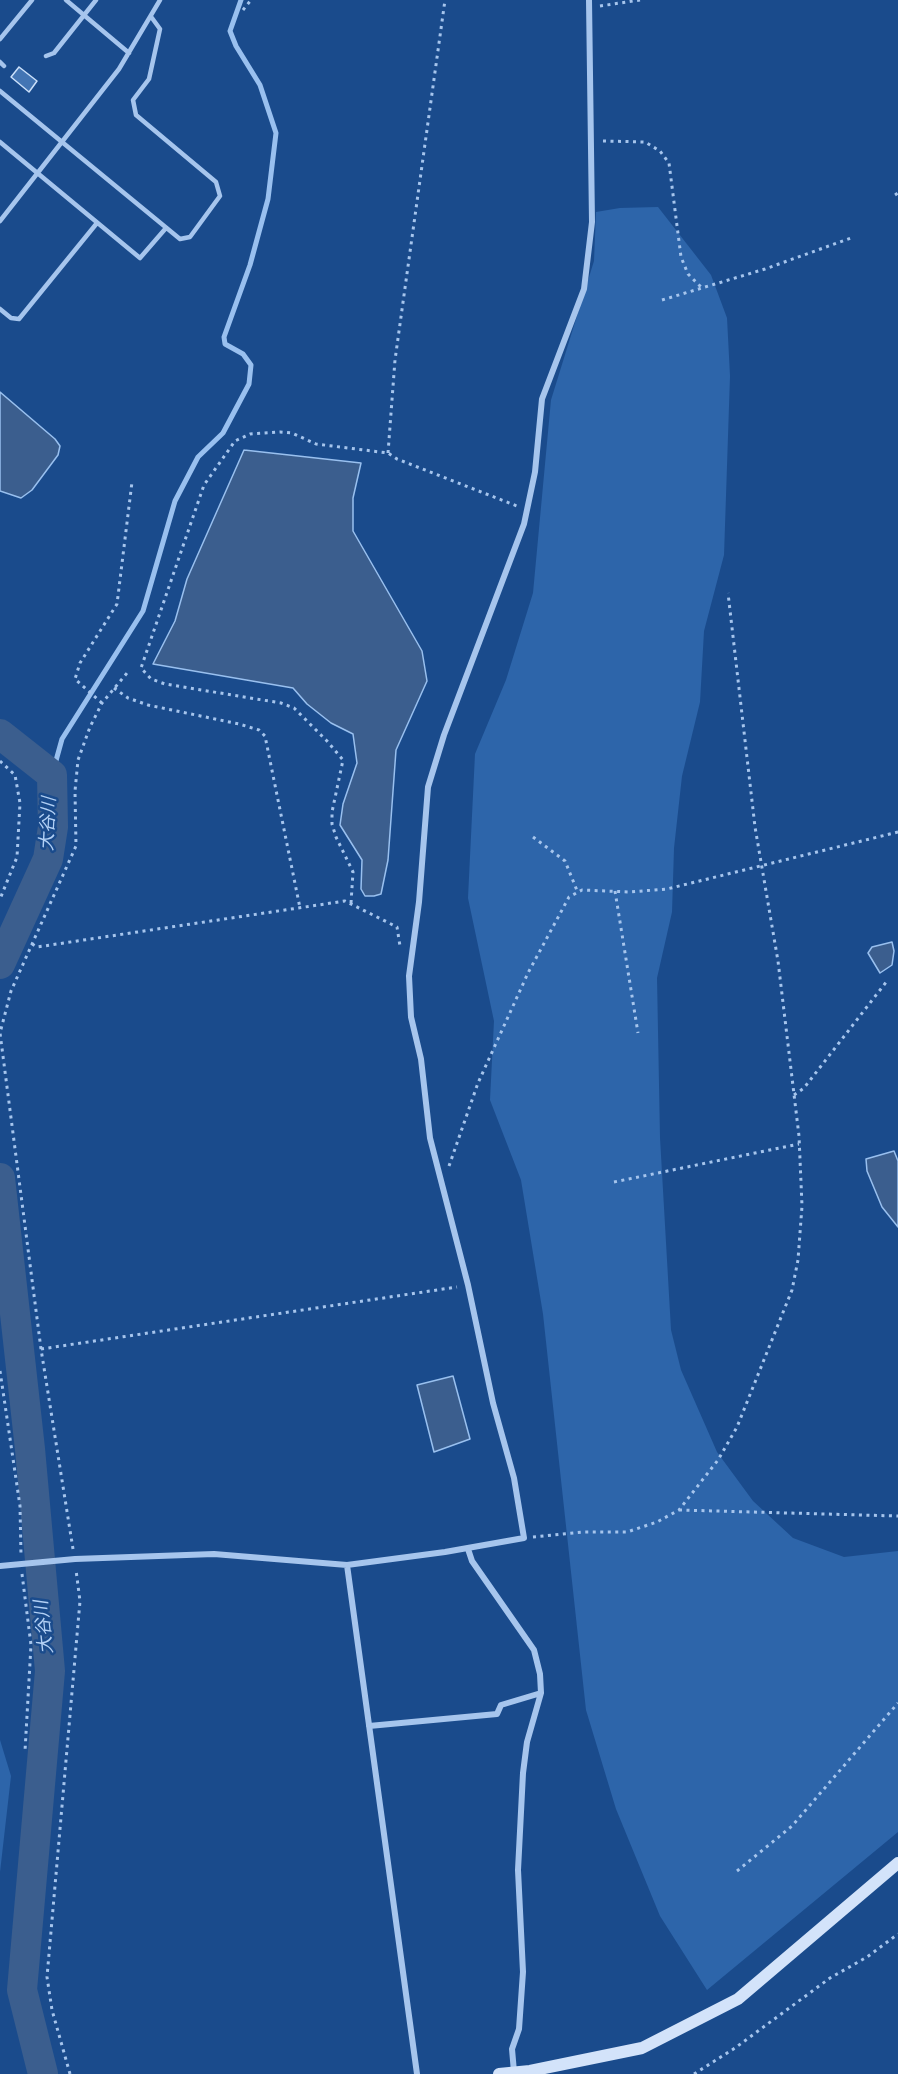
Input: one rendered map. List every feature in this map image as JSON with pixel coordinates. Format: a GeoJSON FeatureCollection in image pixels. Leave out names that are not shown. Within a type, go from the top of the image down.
{"type":"FeatureCollection","features":[{"type":"Feature","properties":{"kind":"street"},"geometry":{"type":"LineString","coordinates":[[0,1566],[71,1559],[214,1554],[347,1565],[468,1549],[525,1538],[514,1478],[493,1403],[468,1285],[430,1138],[421,1059],[411,1017],[409,976],[419,902],[428,787],[444,735],[524,524],[535,472],[542,399],[575,317],[590,258],[592,222],[590,4]]}},
{"type":"Feature","properties":{"kind":"street"},"geometry":{"type":"LineString","coordinates":[[468,1549],[472,1561],[534,1650],[542,1693],[527,1742],[522,1783],[518,1870],[523,1972],[519,2029],[512,2049],[514,2073]]}},
{"type":"Feature","properties":{"kind":"street"},"geometry":{"type":"LineString","coordinates":[[347,1565],[417,2074]]}},
{"type":"Feature","properties":{"kind":"street"},"geometry":{"type":"LineString","coordinates":[[369,1726],[497,1714],[501,1705],[542,1693]]}},
{"type":"Feature","properties":{"kind":"street"},"geometry":{"type":"LineString","coordinates":[[499,2074],[642,2048],[738,1999],[898,1863]]}},
{"type":"Feature","properties":{"kind":"lane"},"geometry":{"type":"LineString","coordinates":[[0,39],[32,0]]}},
{"type":"Feature","properties":{"kind":"lane"},"geometry":{"type":"LineString","coordinates":[[66,0],[129,53]]}},
{"type":"Feature","properties":{"kind":"lane"},"geometry":{"type":"LineString","coordinates":[[46,56],[54,54],[96,0]]}},
{"type":"Feature","properties":{"kind":"lane"},"geometry":{"type":"LineString","coordinates":[[0,221],[129,53],[152,18],[160,0]]}},
{"type":"Feature","properties":{"kind":"lane"},"geometry":{"type":"LineString","coordinates":[[0,91],[180,239],[190,237],[220,196],[216,182],[136,115],[133,100],[149,79],[160,29],[152,18]]}},
{"type":"Feature","properties":{"kind":"lane"},"geometry":{"type":"LineString","coordinates":[[0,142],[140,258],[166,228]]}},
{"type":"Feature","properties":{"kind":"lane"},"geometry":{"type":"LineString","coordinates":[[0,309],[11,318],[19,319],[98,223]]}},
{"type":"Feature","properties":{"kind":"path"},"geometry":{"type":"LineString","coordinates":[[243,10],[251,0]]}},
{"type":"Feature","properties":{"kind":"path"},"geometry":{"type":"LineString","coordinates":[[388,453],[395,360],[445,0]]}},
{"type":"Feature","properties":{"kind":"path"},"geometry":{"type":"LineString","coordinates":[[590,4],[640,0]]}},
{"type":"Feature","properties":{"kind":"path"},"geometry":{"type":"LineString","coordinates":[[591,141],[645,142],[660,151],[669,163],[681,257],[688,274],[702,288]]}},
{"type":"Feature","properties":{"kind":"path"},"geometry":{"type":"LineString","coordinates":[[662,300],[765,269],[851,238]]}},
{"type":"Feature","properties":{"kind":"path"},"geometry":{"type":"LineString","coordinates":[[351,903],[353,873],[332,824],[332,812],[343,760],[327,741],[294,708],[288,705],[165,684],[151,679],[141,668],[204,484],[235,441],[250,434],[280,432],[292,434],[316,444],[388,453],[527,510]]}},
{"type":"Feature","properties":{"kind":"path"},"geometry":{"type":"LineString","coordinates":[[100,701],[75,679],[80,663],[117,604],[132,482]]}},
{"type":"Feature","properties":{"kind":"path"},"geometry":{"type":"LineString","coordinates":[[525,1538],[584,1532],[627,1532],[657,1522],[679,1510],[718,1460],[737,1427],[792,1290],[798,1260],[801,1206],[800,1144],[778,961],[762,864],[728,593]]}},
{"type":"Feature","properties":{"kind":"path"},"geometry":{"type":"LineString","coordinates":[[70,2074],[52,2010],[46,1977],[80,1601],[71,1559],[41,1348],[0,1033],[11,992],[76,846],[75,791],[78,760],[100,701],[127,673]]}},
{"type":"Feature","properties":{"kind":"path"},"geometry":{"type":"LineString","coordinates":[[114,688],[128,698],[148,705],[239,724],[259,730],[265,736],[300,908]]}},
{"type":"Feature","properties":{"kind":"path"},"geometry":{"type":"LineString","coordinates":[[0,761],[15,775],[20,803],[17,857],[0,899]]}},
{"type":"Feature","properties":{"kind":"path"},"geometry":{"type":"LineString","coordinates":[[440,1176],[448,1169],[478,1083],[528,972],[569,897],[582,890],[666,889],[898,832]]}},
{"type":"Feature","properties":{"kind":"path"},"geometry":{"type":"LineString","coordinates":[[532,837],[565,861],[578,893]]}},
{"type":"Feature","properties":{"kind":"path"},"geometry":{"type":"LineString","coordinates":[[615,891],[638,1033]]}},
{"type":"Feature","properties":{"kind":"path"},"geometry":{"type":"LineString","coordinates":[[32,944],[38,947],[345,901],[397,927],[401,949]]}},
{"type":"Feature","properties":{"kind":"path"},"geometry":{"type":"LineString","coordinates":[[794,1095],[804,1088],[887,981]]}},
{"type":"Feature","properties":{"kind":"path"},"geometry":{"type":"LineString","coordinates":[[614,1182],[800,1144]]}},
{"type":"Feature","properties":{"kind":"path"},"geometry":{"type":"LineString","coordinates":[[41,1348],[468,1285]]}},
{"type":"Feature","properties":{"kind":"path"},"geometry":{"type":"LineString","coordinates":[[679,1510],[898,1516]]}},
{"type":"Feature","properties":{"kind":"path"},"geometry":{"type":"LineString","coordinates":[[737,1871],[792,1826],[898,1703]]}},
{"type":"Feature","properties":{"kind":"path"},"geometry":{"type":"LineString","coordinates":[[694,2074],[735,2048],[830,1978],[867,1958],[898,1934]]}},
{"type":"Feature","properties":{"kind":"shaded area"},"geometry":{"type":"Polygon","coordinates":[[[658,207],[711,275],[727,318],[730,376],[724,555],[704,631],[700,702],[682,776],[674,848],[672,912],[657,978],[660,1138],[671,1330],[681,1370],[717,1452],[753,1501],[793,1538],[844,1557],[898,1551],[898,1832],[707,1990],[660,1916],[616,1809],[586,1710],[543,1314],[521,1180],[490,1100],[494,1021],[468,898],[475,754],[506,680],[533,593],[551,400],[594,261],[596,212],[620,208],[658,207]]]}},
{"type":"Feature","properties":{"kind":"shaded area"},"geometry":{"type":"Polygon","coordinates":[[[0,392],[55,439],[60,446],[58,455],[32,490],[21,498],[0,491],[0,392]]]}},
{"type":"Feature","properties":{"kind":"shaded area"},"geometry":{"type":"Polygon","coordinates":[[[244,450],[361,463],[353,498],[353,531],[422,651],[427,681],[396,750],[388,860],[381,894],[365,896],[361,889],[362,860],[340,825],[343,804],[357,763],[353,734],[331,723],[307,704],[293,688],[153,664],[175,621],[187,579],[244,450]]]}},
{"type":"Feature","properties":{"kind":"shaded area"},"geometry":{"type":"Polygon","coordinates":[[[892,942],[894,951],[892,965],[880,973],[868,953],[872,947],[892,942]]]}},
{"type":"Feature","properties":{"kind":"shaded area"},"geometry":{"type":"Polygon","coordinates":[[[894,1151],[898,1161],[898,1227],[882,1207],[867,1171],[866,1159],[894,1151]]]}},
{"type":"Feature","properties":{"kind":"shaded area"},"geometry":{"type":"Polygon","coordinates":[[[453,1376],[470,1439],[434,1452],[417,1385],[453,1376]]]}},
{"type":"Feature","properties":{"kind":"shaded area"},"geometry":{"type":"Polygon","coordinates":[[[0,1740],[11,1776],[0,1872],[0,1740]]]}},
{"type":"Feature","properties":{"kind":"building"},"geometry":{"type":"Polygon","coordinates":[[[19,67],[37,81],[29,92],[11,77],[19,67]]]}},
{"type":"Feature","properties":{"kind":"waterway"},"geometry":{"type":"LineString","coordinates":[[52,775],[62,739],[143,611],[175,501],[198,457],[223,433],[249,384],[251,365],[243,354],[225,344],[224,337],[250,265],[268,199],[276,133],[260,85],[236,46],[230,31],[241,0]]}},
{"type":"Feature","properties":{"kind":"waterway","name":"大谷川"},"geometry":{"type":"LineString","coordinates":[[0,734],[52,775],[53,827],[48,859],[0,964]]}},
{"type":"Feature","properties":{"kind":"waterway","name":"大谷川"},"geometry":{"type":"LineString","coordinates":[[0,1178],[30,1449],[50,1671],[22,1990],[43,2074]]}}]}
